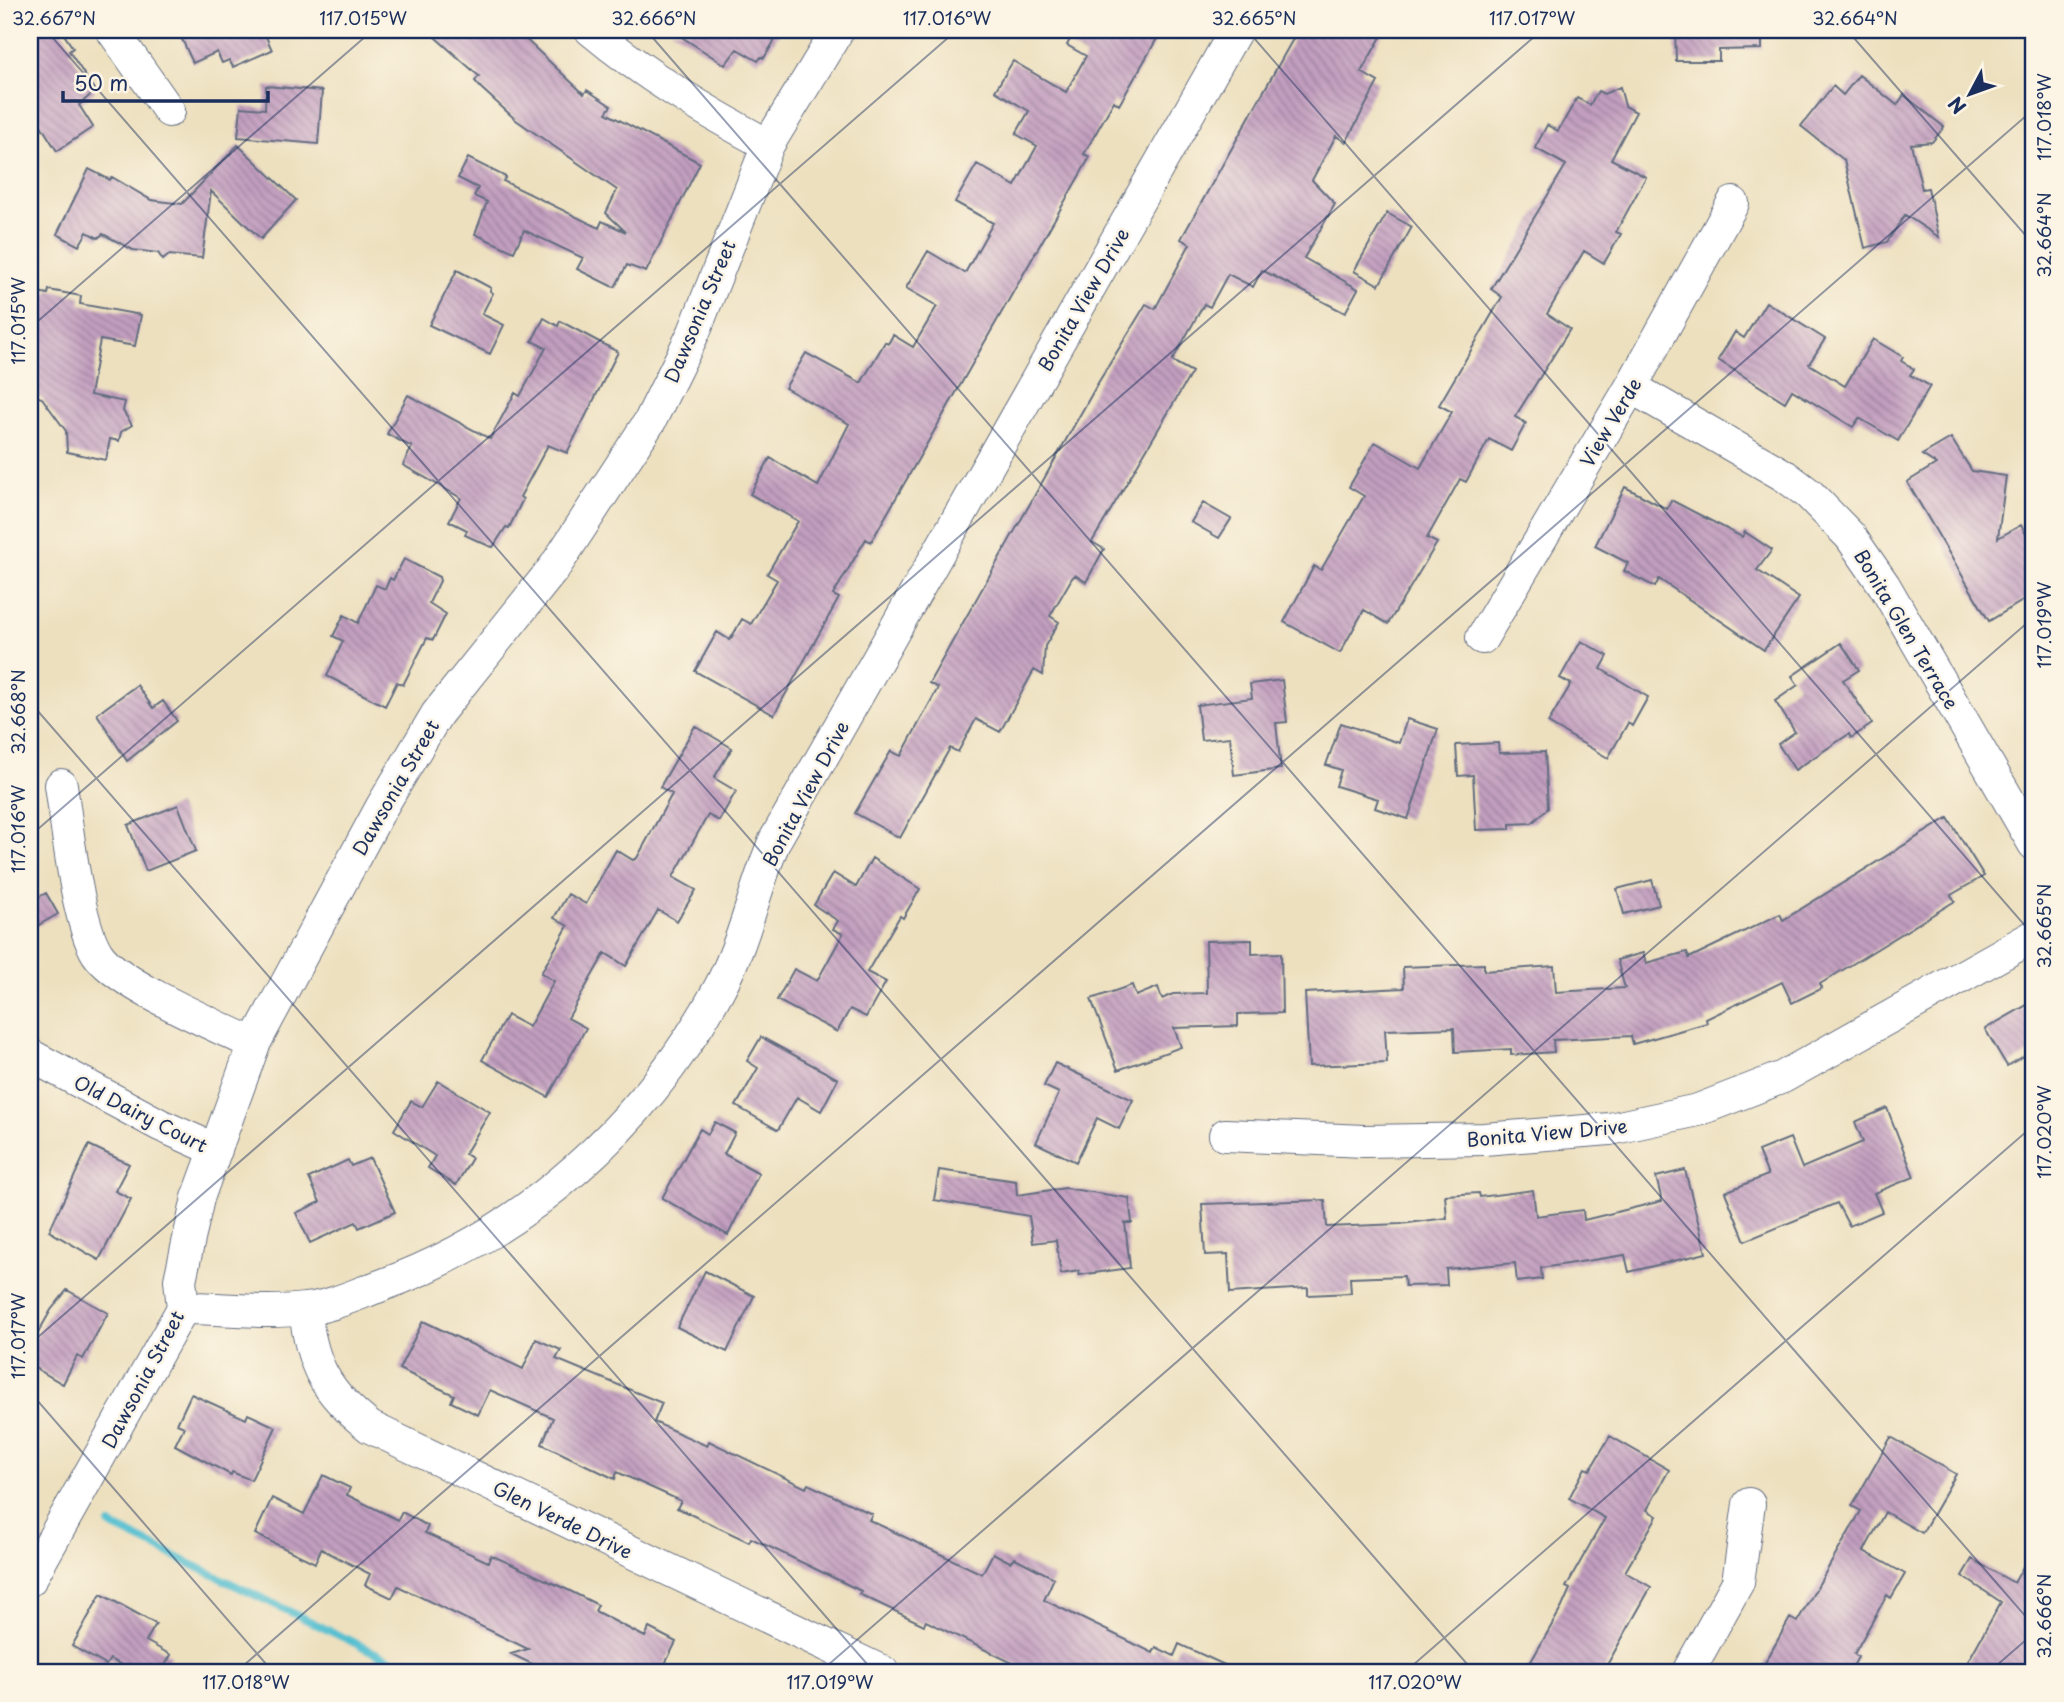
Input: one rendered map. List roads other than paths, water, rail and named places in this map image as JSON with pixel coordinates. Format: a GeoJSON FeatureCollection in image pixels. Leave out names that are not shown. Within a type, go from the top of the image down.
{"type":"FeatureCollection","features":[{"type":"Feature","properties":{"kind":"street"},"geometry":{"type":"LineString","coordinates":[[112,30],[169,111]]}},
{"type":"Feature","properties":{"kind":"street"},"geometry":{"type":"LineString","coordinates":[[591,30],[626,60],[684,99],[768,145]]}},
{"type":"Feature","properties":{"kind":"street","name":"Dawsonia Street"},"geometry":{"type":"LineString","coordinates":[[30,1580],[183,1308],[180,1280],[198,1198],[254,1044],[381,808],[437,714],[554,568],[650,421],[694,332],[768,145],[838,30]]}},
{"type":"Feature","properties":{"kind":"street","name":"Bonita View Drive"},"geometry":{"type":"LineString","coordinates":[[183,1308],[306,1310],[441,1261],[503,1225],[561,1183],[597,1151],[664,1076],[720,988],[743,940],[775,841],[1236,30]]}},
{"type":"Feature","properties":{"kind":"street","name":"View Verde"},"geometry":{"type":"LineString","coordinates":[[1482,638],[1631,387],[1733,203]]}},
{"type":"Feature","properties":{"kind":"street","name":"Bonita Glen Terrace"},"geometry":{"type":"LineString","coordinates":[[1631,387],[1785,476],[1816,500],[1850,536],[1884,585],[2034,844]]}},
{"type":"Feature","properties":{"kind":"street"},"geometry":{"type":"LineString","coordinates":[[61,785],[84,916],[96,953],[120,978],[254,1044]]}},
{"type":"Feature","properties":{"kind":"street","name":"Bonita View Drive"},"geometry":{"type":"LineString","coordinates":[[1225,1135],[1364,1141],[1484,1139],[1610,1129],[1698,1110],[1783,1077],[2034,936]]}},
{"type":"Feature","properties":{"kind":"street","name":"Old Dairy Court"},"geometry":{"type":"LineString","coordinates":[[30,1055],[160,1125],[216,1150]]}},
{"type":"Feature","properties":{"kind":"street","name":"Glen Verde Drive"},"geometry":{"type":"LineString","coordinates":[[306,1310],[308,1340],[322,1377],[343,1406],[370,1427],[883,1672]]}},
{"type":"Feature","properties":{"kind":"street"},"geometry":{"type":"LineString","coordinates":[[1688,1672],[1738,1582],[1749,1504]]}},
{"type":"Feature","properties":{"kind":"waterway"},"geometry":{"type":"LineString","coordinates":[[110,1525],[415,1672]]}}]}
